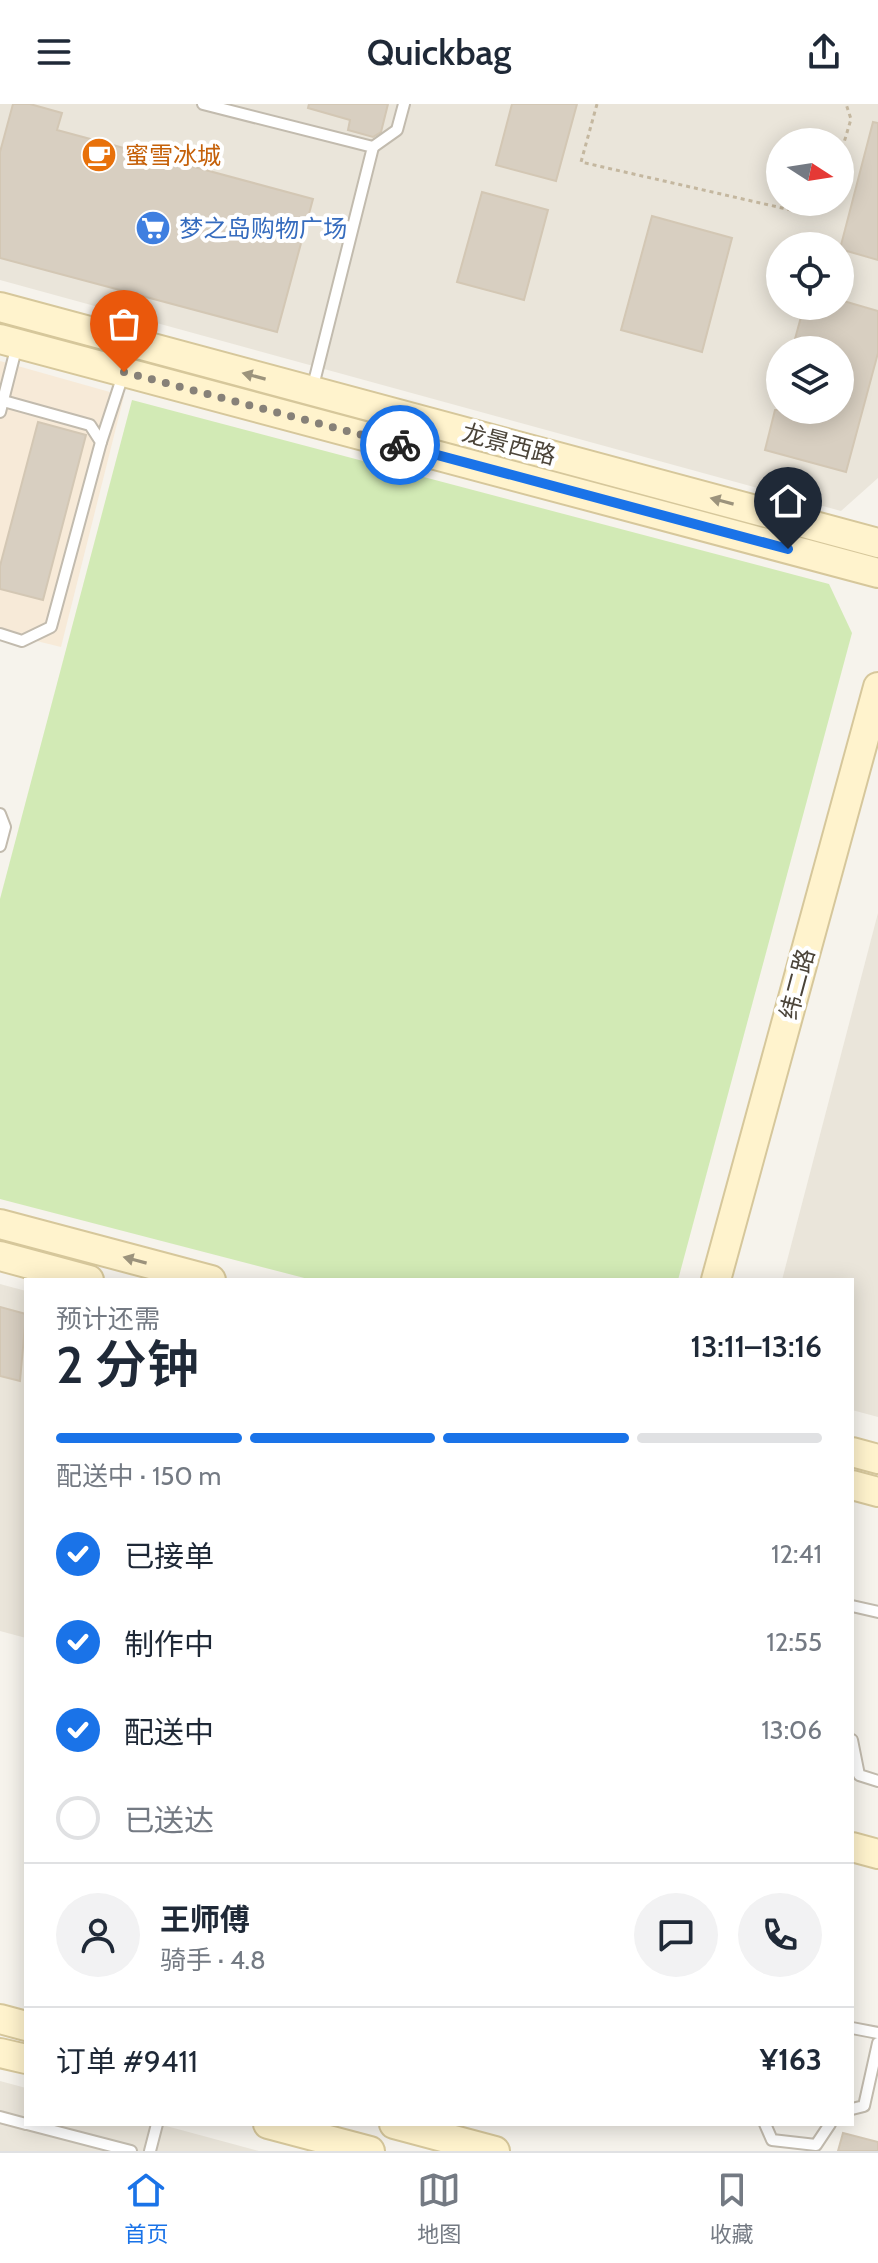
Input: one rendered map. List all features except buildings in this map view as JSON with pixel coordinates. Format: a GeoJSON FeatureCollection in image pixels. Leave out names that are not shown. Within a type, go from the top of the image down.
{"type":"FeatureCollection","features":[{"type":"Feature","properties":{"kind":"main road","name":"龙景西路"},"geometry":{"type":"LineString","coordinates":[[0,307],[878,543]]}},
{"type":"Feature","properties":{"kind":"main road","name":"龙景西路"},"geometry":{"type":"LineString","coordinates":[[9,341],[878,573]]}},
{"type":"Feature","properties":{"kind":"main road","name":"纬二路"},"geometry":{"type":"LineString","coordinates":[[717,1278],[878,687]]}},
{"type":"Feature","properties":{"kind":"main road"},"geometry":{"type":"LineString","coordinates":[[0,1224],[203,1278]]}},
{"type":"Feature","properties":{"kind":"main road"},"geometry":{"type":"LineString","coordinates":[[0,1256],[82,1278]]}},
{"type":"Feature","properties":{"kind":"main road"},"geometry":{"type":"LineString","coordinates":[[854,1453],[878,1459]]}},
{"type":"Feature","properties":{"kind":"main road"},"geometry":{"type":"LineString","coordinates":[[854,1486],[878,1492]]}},
{"type":"Feature","properties":{"kind":"main road"},"geometry":{"type":"LineString","coordinates":[[854,1848],[878,1854]]}},
{"type":"Feature","properties":{"kind":"main road"},"geometry":{"type":"LineString","coordinates":[[0,2019],[24,2025]]}},
{"type":"Feature","properties":{"kind":"main road"},"geometry":{"type":"LineString","coordinates":[[0,2053],[24,2059]]}},
{"type":"Feature","properties":{"kind":"main road"},"geometry":{"type":"LineString","coordinates":[[276,2126],[370,2151]]}},
{"type":"Feature","properties":{"kind":"main road"},"geometry":{"type":"LineString","coordinates":[[403,2126],[484,2143]]}},
{"type":"Feature","properties":{"kind":"lane"},"geometry":{"type":"LineString","coordinates":[[203,104],[373,147]]}},
{"type":"Feature","properties":{"kind":"lane"},"geometry":{"type":"LineString","coordinates":[[312,391],[373,147],[397,130],[404,104]]}},
{"type":"Feature","properties":{"kind":"lane"},"geometry":{"type":"LineString","coordinates":[[9,341],[1,405],[90,425],[101,442]]}},
{"type":"Feature","properties":{"kind":"lane"},"geometry":{"type":"LineString","coordinates":[[0,634],[22,641],[51,627],[101,442],[124,372]]}},
{"type":"Feature","properties":{"kind":"lane"},"geometry":{"type":"LineString","coordinates":[[0,814],[5,827],[0,846]]}},
{"type":"Feature","properties":{"kind":"lane"},"geometry":{"type":"LineString","coordinates":[[854,1606],[878,1612]]}},
{"type":"Feature","properties":{"kind":"lane"},"geometry":{"type":"LineString","coordinates":[[854,1750],[859,1775],[878,1781]]}},
{"type":"Feature","properties":{"kind":"lane"},"geometry":{"type":"LineString","coordinates":[[854,2028],[878,2033]]}},
{"type":"Feature","properties":{"kind":"lane"},"geometry":{"type":"LineString","coordinates":[[854,2108],[864,2106],[878,2043]]}},
{"type":"Feature","properties":{"kind":"lane"},"geometry":{"type":"LineString","coordinates":[[0,2117],[24,2123]]}},
{"type":"Feature","properties":{"kind":"lane"},"geometry":{"type":"LineString","coordinates":[[35,2126],[131,2151]]}},
{"type":"Feature","properties":{"kind":"lane"},"geometry":{"type":"LineString","coordinates":[[150,2151],[156,2126]]}},
{"type":"Feature","properties":{"kind":"lane"},"geometry":{"type":"LineString","coordinates":[[766,2126],[772,2140],[816,2145],[829,2126]]}},
{"type":"Feature","properties":{"kind":"path"},"geometry":{"type":"LineString","coordinates":[[597,104],[581,162],[766,204]]}},
{"type":"Feature","properties":{"kind":"path"},"geometry":{"type":"LineString","coordinates":[[846,104],[851,119],[848,128]]}},
{"type":"Feature","properties":{"kind":"shaded area"},"geometry":{"type":"Polygon","coordinates":[[[0,104],[878,104],[878,478],[841,511],[0,280],[0,104]]]}},
{"type":"Feature","properties":{"kind":"shaded area"},"geometry":{"type":"Polygon","coordinates":[[[0,361],[124,396],[61,647],[0,632],[0,361]]]}},
{"type":"Feature","properties":{"kind":"shaded area"},"geometry":{"type":"Polygon","coordinates":[[[878,913],[878,1417],[854,1411],[854,1278],[783,1278],[878,913]]]}},
{"type":"Feature","properties":{"kind":"shaded area"},"geometry":{"type":"Polygon","coordinates":[[[0,1284],[24,1290],[24,1637],[0,1631],[0,1284]]]}},
{"type":"Feature","properties":{"kind":"shaded area"},"geometry":{"type":"Polygon","coordinates":[[[0,2081],[24,2087],[24,2126],[166,2126],[259,2151],[0,2151],[0,2081]]]}},
{"type":"Feature","properties":{"kind":"green space"},"geometry":{"type":"Polygon","coordinates":[[[132,400],[829,584],[852,633],[679,1278],[304,1278],[0,1199],[0,899],[132,400]]]}},
{"type":"Feature","properties":{"kind":"way so far"},"geometry":{"type":"LineString","coordinates":[[124,372],[400,445]]}},
{"type":"Feature","properties":{"kind":"place","name":"蜜雪冰城"},"geometry":{"type":"Point","coordinates":[99,155]}},
{"type":"Feature","properties":{"kind":"place","name":"梦之岛购物广场"},"geometry":{"type":"Point","coordinates":[153,228]}},
{"type":"Feature","properties":{"kind":"route"},"geometry":{"type":"LineString","coordinates":[[400,445],[788,549]]}}]}
